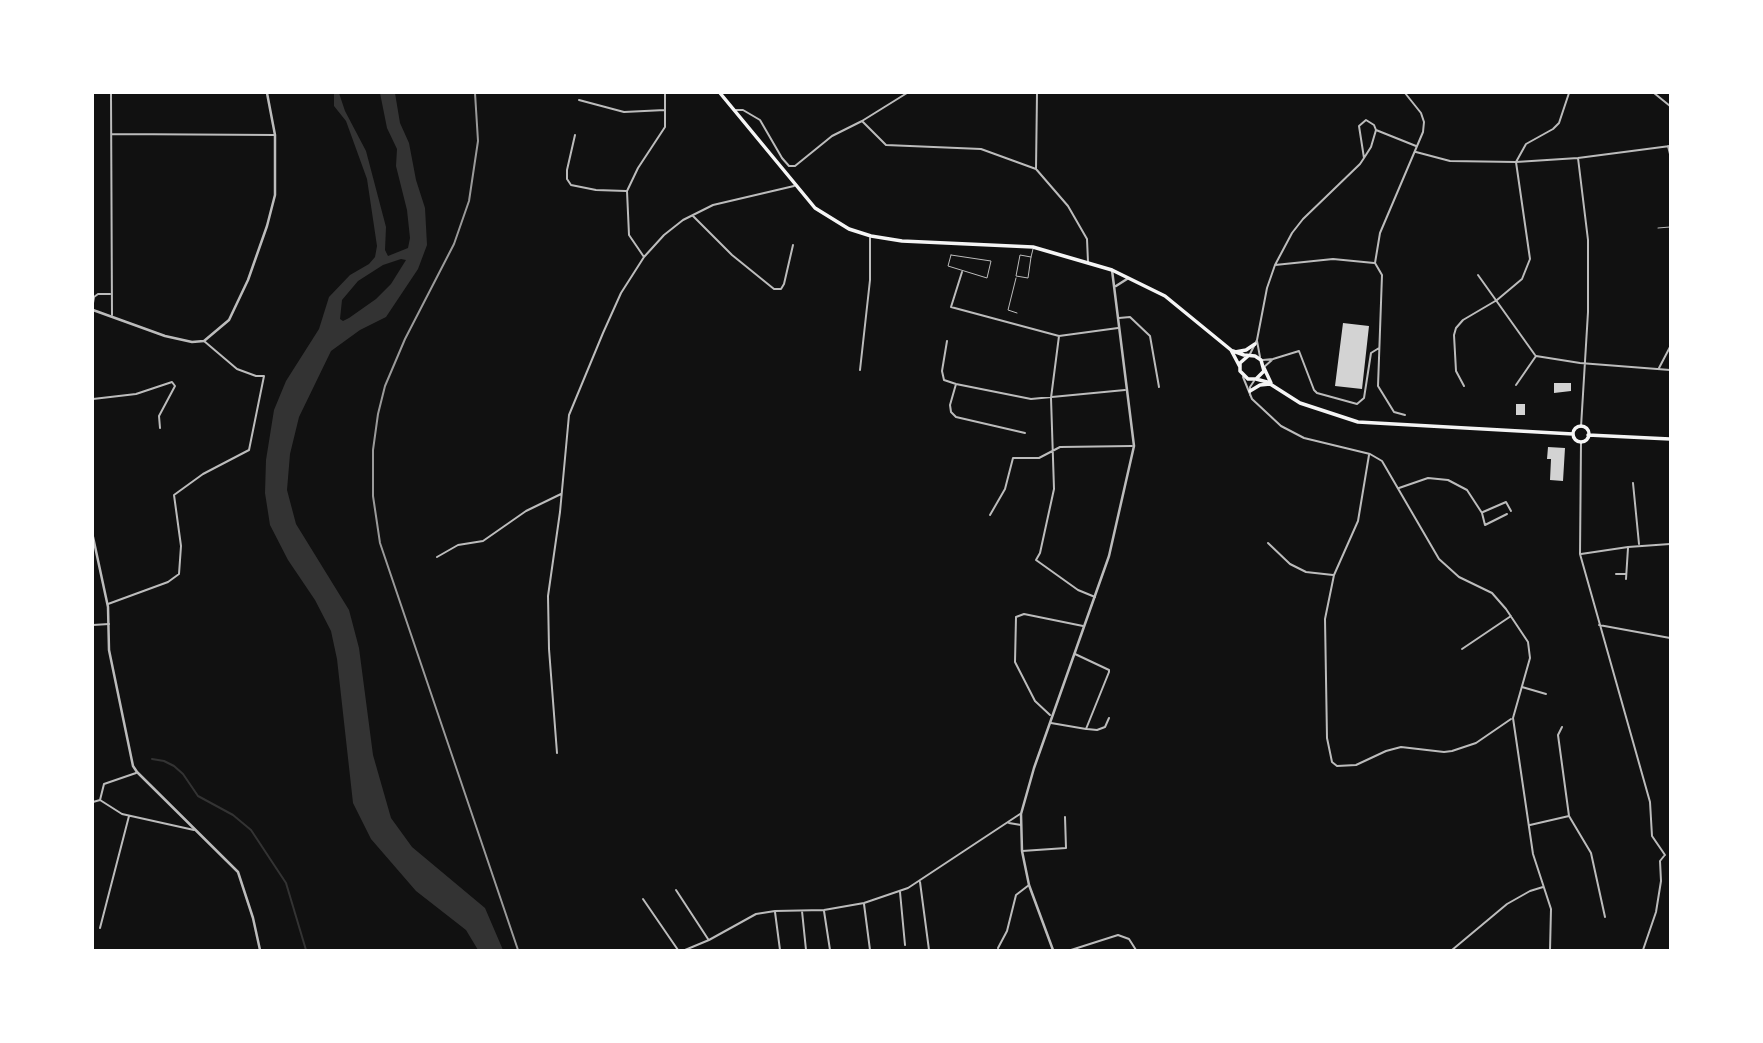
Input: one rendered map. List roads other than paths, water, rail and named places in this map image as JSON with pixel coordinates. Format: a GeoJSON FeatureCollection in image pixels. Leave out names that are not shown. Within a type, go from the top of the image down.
{"type":"FeatureCollection","features":[{"type":"Feature","properties":{"kind":"main road"},"geometry":{"type":"LineString","coordinates":[[720,93],[815,208],[849,229],[902,242],[1033,247],[1112,270],[1165,296],[1233,351],[1261,360],[1272,384]]}},
{"type":"Feature","properties":{"kind":"main road"},"geometry":{"type":"LineString","coordinates":[[1233,351],[1246,350],[1256,342]]}},
{"type":"Feature","properties":{"kind":"main road"},"geometry":{"type":"LineString","coordinates":[[1233,351],[1242,374],[1248,379],[1272,384],[1300,403],[1358,422],[1573,434]]}},
{"type":"Feature","properties":{"kind":"main road"},"geometry":{"type":"LineString","coordinates":[[1240,367],[1243,359],[1248,356]]}},
{"type":"Feature","properties":{"kind":"main road"},"geometry":{"type":"LineString","coordinates":[[1256,379],[1262,374],[1264,367]]}},
{"type":"Feature","properties":{"kind":"main road"},"geometry":{"type":"LineString","coordinates":[[1250,394],[1259,385],[1272,384]]}},
{"type":"Feature","properties":{"kind":"main road"},"geometry":{"type":"LineString","coordinates":[[1581,427],[1587,430],[1588,435],[1587,439],[1581,442],[1575,439],[1573,434],[1576,428],[1581,427]]}},
{"type":"Feature","properties":{"kind":"main road"},"geometry":{"type":"LineString","coordinates":[[1588,435],[1670,439]]}},
{"type":"Feature","properties":{"kind":"street"},"geometry":{"type":"LineString","coordinates":[[111,93],[113,316]]}},
{"type":"Feature","properties":{"kind":"street"},"geometry":{"type":"LineString","coordinates":[[204,341],[229,320],[248,280],[275,195],[275,135],[267,93]]}},
{"type":"Feature","properties":{"kind":"street"},"geometry":{"type":"LineString","coordinates":[[644,257],[629,235],[626,191],[638,168],[663,134],[667,121],[665,93]]}},
{"type":"Feature","properties":{"kind":"street"},"geometry":{"type":"LineString","coordinates":[[734,110],[743,110],[760,120],[782,159],[789,166],[795,166],[832,136],[907,93]]}},
{"type":"Feature","properties":{"kind":"street"},"geometry":{"type":"LineString","coordinates":[[1036,169],[1037,93]]}},
{"type":"Feature","properties":{"kind":"street"},"geometry":{"type":"LineString","coordinates":[[1405,93],[1421,113],[1423,132],[1380,233],[1375,263],[1382,275],[1378,386],[1394,412],[1405,415]]}},
{"type":"Feature","properties":{"kind":"street"},"geometry":{"type":"LineString","coordinates":[[1464,386],[1455,371],[1456,328],[1462,320],[1497,300],[1522,279],[1530,259],[1516,162],[1526,144],[1553,129],[1559,122],[1569,93]]}},
{"type":"Feature","properties":{"kind":"street"},"geometry":{"type":"LineString","coordinates":[[1654,93],[1670,106]]}},
{"type":"Feature","properties":{"kind":"street"},"geometry":{"type":"LineString","coordinates":[[579,100],[624,112],[666,110]]}},
{"type":"Feature","properties":{"kind":"street"},"geometry":{"type":"LineString","coordinates":[[862,121],[886,145],[981,149],[1036,169],[1068,206],[1087,239],[1088,263]]}},
{"type":"Feature","properties":{"kind":"street"},"geometry":{"type":"LineString","coordinates":[[1364,158],[1359,126],[1362,121],[1371,121],[1376,130],[1417,147]]}},
{"type":"Feature","properties":{"kind":"street"},"geometry":{"type":"LineString","coordinates":[[1248,356],[1256,342],[1267,288],[1275,265],[1292,233],[1315,205],[1348,178],[1371,147],[1376,130]]}},
{"type":"Feature","properties":{"kind":"street"},"geometry":{"type":"LineString","coordinates":[[111,135],[275,135]]}},
{"type":"Feature","properties":{"kind":"street"},"geometry":{"type":"LineString","coordinates":[[575,135],[566,170],[571,185],[596,190],[626,191]]}},
{"type":"Feature","properties":{"kind":"street"},"geometry":{"type":"LineString","coordinates":[[1415,151],[1450,161],[1516,162],[1578,158],[1669,146],[1670,154]]}},
{"type":"Feature","properties":{"kind":"street"},"geometry":{"type":"LineString","coordinates":[[1578,158],[1588,240],[1581,427]]}},
{"type":"Feature","properties":{"kind":"street"},"geometry":{"type":"LineString","coordinates":[[557,753],[548,596],[569,415],[621,293],[644,257],[664,234],[713,205],[795,186]]}},
{"type":"Feature","properties":{"kind":"street"},"geometry":{"type":"LineString","coordinates":[[692,215],[732,255],[774,289],[781,289],[784,284],[793,246]]}},
{"type":"Feature","properties":{"kind":"street"},"geometry":{"type":"LineString","coordinates":[[860,370],[870,280],[870,236]]}},
{"type":"Feature","properties":{"kind":"street"},"geometry":{"type":"LineString","coordinates":[[1275,265],[1333,259],[1375,263]]}},
{"type":"Feature","properties":{"kind":"street"},"geometry":{"type":"LineString","coordinates":[[1053,950],[1029,885],[1022,851],[1021,814],[1034,768],[1109,556],[1133,446],[1112,270]]}},
{"type":"Feature","properties":{"kind":"street"},"geometry":{"type":"LineString","coordinates":[[962,272],[951,307],[1059,336],[1119,328]]}},
{"type":"Feature","properties":{"kind":"street"},"geometry":{"type":"LineString","coordinates":[[1478,275],[1536,356],[1670,370]]}},
{"type":"Feature","properties":{"kind":"street"},"geometry":{"type":"LineString","coordinates":[[1114,289],[1120,281],[1130,278]]}},
{"type":"Feature","properties":{"kind":"street"},"geometry":{"type":"LineString","coordinates":[[107,604],[168,582],[179,574],[180,532],[174,495],[203,474],[250,450],[264,376],[237,369],[204,341],[173,338],[93,307],[94,297],[98,294],[111,294]]}},
{"type":"Feature","properties":{"kind":"street"},"geometry":{"type":"LineString","coordinates":[[1118,318],[1130,317],[1150,336],[1159,387]]}},
{"type":"Feature","properties":{"kind":"street"},"geometry":{"type":"LineString","coordinates":[[1059,336],[1051,398],[1054,489],[1040,553],[1036,559],[1078,590],[1095,597]]}},
{"type":"Feature","properties":{"kind":"street"},"geometry":{"type":"LineString","coordinates":[[947,341],[942,371],[944,380],[956,384],[1031,399],[1128,389]]}},
{"type":"Feature","properties":{"kind":"street"},"geometry":{"type":"LineString","coordinates":[[1256,342],[1261,360],[1298,351],[1314,390],[1322,396],[1357,404],[1364,398],[1371,353],[1379,348]]}},
{"type":"Feature","properties":{"kind":"street"},"geometry":{"type":"LineString","coordinates":[[1659,369],[1670,347]]}},
{"type":"Feature","properties":{"kind":"street"},"geometry":{"type":"LineString","coordinates":[[1516,385],[1536,356]]}},
{"type":"Feature","properties":{"kind":"street"},"geometry":{"type":"LineString","coordinates":[[1264,367],[1273,359]]}},
{"type":"Feature","properties":{"kind":"street"},"geometry":{"type":"LineString","coordinates":[[1242,374],[1250,394],[1271,418],[1297,436],[1370,454],[1382,461],[1439,559],[1459,578],[1492,593],[1530,646],[1530,658],[1513,718],[1533,854],[1551,909],[1550,950]]}},
{"type":"Feature","properties":{"kind":"street"},"geometry":{"type":"LineString","coordinates":[[1250,394],[1256,379]]}},
{"type":"Feature","properties":{"kind":"street"},"geometry":{"type":"LineString","coordinates":[[93,399],[136,394],[172,382],[175,386],[159,416],[160,428]]}},
{"type":"Feature","properties":{"kind":"street"},"geometry":{"type":"LineString","coordinates":[[956,384],[950,405],[951,412],[956,417],[1025,433]]}},
{"type":"Feature","properties":{"kind":"street"},"geometry":{"type":"LineString","coordinates":[[1581,442],[1580,554],[1650,803],[1652,836],[1665,855],[1670,856]]}},
{"type":"Feature","properties":{"kind":"street"},"geometry":{"type":"LineString","coordinates":[[990,515],[1005,489],[1013,458],[1039,458],[1054,448],[1133,446]]}},
{"type":"Feature","properties":{"kind":"street"},"geometry":{"type":"LineString","coordinates":[[1370,454],[1358,521],[1334,575],[1327,603],[1327,738],[1334,765],[1363,764],[1386,751],[1401,747],[1452,751],[1476,743],[1513,718]]}},
{"type":"Feature","properties":{"kind":"street"},"geometry":{"type":"LineString","coordinates":[[1398,488],[1428,478],[1448,480],[1467,490],[1482,513],[1485,525],[1507,514]]}},
{"type":"Feature","properties":{"kind":"street"},"geometry":{"type":"LineString","coordinates":[[1633,483],[1639,545]]}},
{"type":"Feature","properties":{"kind":"street"},"geometry":{"type":"LineString","coordinates":[[437,557],[462,544],[483,541],[526,511],[562,493]]}},
{"type":"Feature","properties":{"kind":"street"},"geometry":{"type":"LineString","coordinates":[[1482,513],[1506,502],[1511,512]]}},
{"type":"Feature","properties":{"kind":"street"},"geometry":{"type":"LineString","coordinates":[[93,537],[107,604],[110,650],[128,748],[137,772],[238,872],[260,950]]}},
{"type":"Feature","properties":{"kind":"street"},"geometry":{"type":"LineString","coordinates":[[1268,543],[1290,565],[1306,572],[1334,575]]}},
{"type":"Feature","properties":{"kind":"street"},"geometry":{"type":"LineString","coordinates":[[1580,554],[1639,545],[1670,544]]}},
{"type":"Feature","properties":{"kind":"street"},"geometry":{"type":"LineString","coordinates":[[1626,579],[1628,547]]}},
{"type":"Feature","properties":{"kind":"street"},"geometry":{"type":"LineString","coordinates":[[1616,574],[1626,574]]}},
{"type":"Feature","properties":{"kind":"street"},"geometry":{"type":"LineString","coordinates":[[1052,717],[1035,701],[1015,662],[1016,617],[1024,614],[1084,626]]}},
{"type":"Feature","properties":{"kind":"street"},"geometry":{"type":"LineString","coordinates":[[1462,649],[1511,616]]}},
{"type":"Feature","properties":{"kind":"street"},"geometry":{"type":"LineString","coordinates":[[93,625],[110,625]]}},
{"type":"Feature","properties":{"kind":"street"},"geometry":{"type":"LineString","coordinates":[[1599,625],[1670,638]]}},
{"type":"Feature","properties":{"kind":"street"},"geometry":{"type":"LineString","coordinates":[[1075,654],[1109,670],[1086,729]]}},
{"type":"Feature","properties":{"kind":"street"},"geometry":{"type":"LineString","coordinates":[[1521,687],[1546,694]]}},
{"type":"Feature","properties":{"kind":"street"},"geometry":{"type":"LineString","coordinates":[[1050,723],[1097,730],[1105,727],[1109,718]]}},
{"type":"Feature","properties":{"kind":"street"},"geometry":{"type":"LineString","coordinates":[[1562,727],[1558,735],[1569,816],[1591,853],[1605,917]]}},
{"type":"Feature","properties":{"kind":"street"},"geometry":{"type":"LineString","coordinates":[[100,800],[104,784],[137,772]]}},
{"type":"Feature","properties":{"kind":"street"},"geometry":{"type":"LineString","coordinates":[[93,802],[100,800]]}},
{"type":"Feature","properties":{"kind":"street"},"geometry":{"type":"LineString","coordinates":[[100,800],[107,807],[129,816],[196,830]]}},
{"type":"Feature","properties":{"kind":"street"},"geometry":{"type":"LineString","coordinates":[[685,950],[756,914],[824,910],[864,903],[900,891],[920,881],[1021,814]]}},
{"type":"Feature","properties":{"kind":"street"},"geometry":{"type":"LineString","coordinates":[[100,928],[129,816]]}},
{"type":"Feature","properties":{"kind":"street"},"geometry":{"type":"LineString","coordinates":[[1529,825],[1569,816]]}},
{"type":"Feature","properties":{"kind":"street"},"geometry":{"type":"LineString","coordinates":[[1022,851],[1066,848],[1065,817]]}},
{"type":"Feature","properties":{"kind":"street"},"geometry":{"type":"LineString","coordinates":[[1008,823],[1022,825]]}},
{"type":"Feature","properties":{"kind":"street"},"geometry":{"type":"LineString","coordinates":[[1643,950],[1657,912],[1661,881],[1660,861],[1665,855]]}},
{"type":"Feature","properties":{"kind":"street"},"geometry":{"type":"LineString","coordinates":[[920,881],[929,950]]}},
{"type":"Feature","properties":{"kind":"street"},"geometry":{"type":"LineString","coordinates":[[998,948],[1007,931],[1016,895],[1029,885]]}},
{"type":"Feature","properties":{"kind":"street"},"geometry":{"type":"LineString","coordinates":[[1452,950],[1507,904],[1530,891],[1544,887]]}},
{"type":"Feature","properties":{"kind":"street"},"geometry":{"type":"LineString","coordinates":[[676,890],[709,940]]}},
{"type":"Feature","properties":{"kind":"street"},"geometry":{"type":"LineString","coordinates":[[900,891],[905,945]]}},
{"type":"Feature","properties":{"kind":"street"},"geometry":{"type":"LineString","coordinates":[[643,899],[678,950]]}},
{"type":"Feature","properties":{"kind":"street"},"geometry":{"type":"LineString","coordinates":[[864,903],[870,950]]}},
{"type":"Feature","properties":{"kind":"street"},"geometry":{"type":"LineString","coordinates":[[802,910],[806,950]]}},
{"type":"Feature","properties":{"kind":"street"},"geometry":{"type":"LineString","coordinates":[[824,910],[830,950]]}},
{"type":"Feature","properties":{"kind":"street"},"geometry":{"type":"LineString","coordinates":[[775,911],[780,950]]}},
{"type":"Feature","properties":{"kind":"street"},"geometry":{"type":"LineString","coordinates":[[1071,950],[1118,935],[1129,939],[1136,950]]}},
{"type":"Feature","properties":{"kind":"lane"},"geometry":{"type":"LineString","coordinates":[[1658,228],[1670,227]]}},
{"type":"Feature","properties":{"kind":"lane"},"geometry":{"type":"LineString","coordinates":[[1016,276],[1028,278],[1033,247]]}},
{"type":"Feature","properties":{"kind":"lane"},"geometry":{"type":"LineString","coordinates":[[951,255],[991,261],[987,278],[962,272],[948,266],[951,255]]}},
{"type":"Feature","properties":{"kind":"lane"},"geometry":{"type":"LineString","coordinates":[[1017,313],[1008,310],[1020,255],[1031,257]]}},
{"type":"Feature","properties":{"kind":"waterway"},"geometry":{"type":"LineString","coordinates":[[152,759],[174,766],[198,796],[233,815],[251,830],[286,883],[306,950]]}},
{"type":"Feature","properties":{"kind":"railway"},"geometry":{"type":"LineString","coordinates":[[475,93],[478,141],[469,201],[454,244],[405,339],[385,386],[373,450],[373,496],[380,543],[518,950]]}}]}
